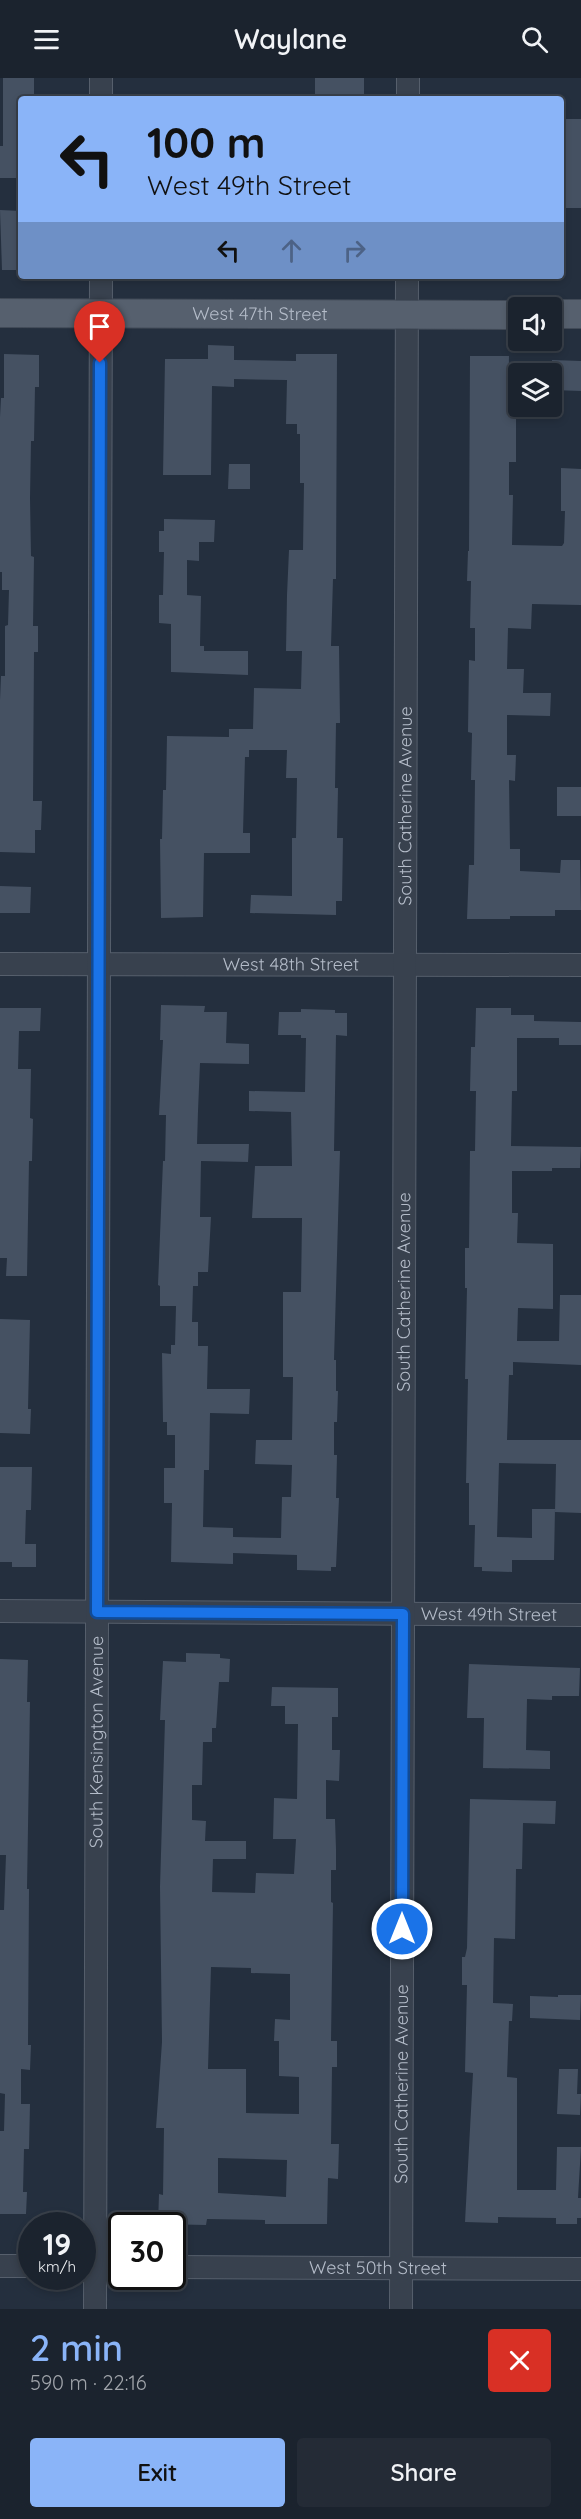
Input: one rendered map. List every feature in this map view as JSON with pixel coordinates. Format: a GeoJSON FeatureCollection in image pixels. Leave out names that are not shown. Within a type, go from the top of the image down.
{"type":"FeatureCollection","features":[{"type":"Feature","properties":{"kind":"main road","name":"West 47th Street"},"geometry":{"type":"LineString","coordinates":[[0,313],[508,315]]}},
{"type":"Feature","properties":{"kind":"main road"},"geometry":{"type":"LineString","coordinates":[[562,315],[581,314]]}},
{"type":"Feature","properties":{"kind":"street"},"geometry":{"type":"LineString","coordinates":[[101,78],[101,96]]}},
{"type":"Feature","properties":{"kind":"street"},"geometry":{"type":"LineString","coordinates":[[408,78],[408,96]]}},
{"type":"Feature","properties":{"kind":"street","name":"South Kensington Avenue"},"geometry":{"type":"LineString","coordinates":[[90,2212],[97,1612],[101,279]]}},
{"type":"Feature","properties":{"kind":"street","name":"South Catherine Avenue"},"geometry":{"type":"LineString","coordinates":[[401,2309],[407,279]]}},
{"type":"Feature","properties":{"kind":"street","name":"West 48th Street"},"geometry":{"type":"LineString","coordinates":[[0,964],[581,965]]}},
{"type":"Feature","properties":{"kind":"street","name":"West 49th Street"},"geometry":{"type":"LineString","coordinates":[[0,1611],[581,1615]]}},
{"type":"Feature","properties":{"kind":"street"},"geometry":{"type":"LineString","coordinates":[[0,2266],[18,2266]]}},
{"type":"Feature","properties":{"kind":"street","name":"West 50th Street"},"geometry":{"type":"LineString","coordinates":[[186,2267],[581,2269]]}},
{"type":"Feature","properties":{"kind":"street","name":"South Kensington Avenue"},"geometry":{"type":"LineString","coordinates":[[93,2290],[96,2309]]}},
{"type":"Feature","properties":{"kind":"building"},"geometry":{"type":"Polygon","coordinates":[[[3,78],[34,78],[34,96],[18,96],[18,178],[0,178],[0,146],[3,146],[3,78]]]}},
{"type":"Feature","properties":{"kind":"building"},"geometry":{"type":"Polygon","coordinates":[[[315,78],[364,78],[364,96],[315,96],[315,78]]]}},
{"type":"Feature","properties":{"kind":"building"},"geometry":{"type":"Polygon","coordinates":[[[565,119],[581,119],[581,208],[564,208],[565,119]]]}},
{"type":"Feature","properties":{"kind":"building"},"geometry":{"type":"Polygon","coordinates":[[[0,210],[18,211],[18,270],[2,270],[0,210]]]}},
{"type":"Feature","properties":{"kind":"building"},"geometry":{"type":"Polygon","coordinates":[[[208,345],[234,346],[234,360],[296,361],[296,354],[337,354],[336,579],[333,579],[331,646],[339,646],[340,723],[336,723],[335,788],[338,788],[337,838],[343,838],[342,901],[336,901],[336,915],[250,913],[251,895],[292,896],[292,838],[296,838],[297,778],[286,778],[287,750],[249,750],[249,757],[245,757],[243,833],[250,833],[250,853],[204,853],[203,917],[161,918],[160,839],[162,839],[163,790],[166,790],[167,736],[229,737],[229,729],[253,729],[254,688],[301,689],[302,651],[286,651],[289,550],[303,550],[304,483],[300,483],[300,434],[297,434],[297,424],[286,424],[287,380],[234,379],[234,387],[212,386],[211,475],[163,475],[165,359],[208,359],[208,345]]]}},
{"type":"Feature","properties":{"kind":"building"},"geometry":{"type":"Polygon","coordinates":[[[4,354],[39,355],[39,387],[35,387],[34,441],[31,441],[30,498],[31,556],[34,557],[33,626],[38,626],[38,652],[34,652],[33,801],[42,801],[41,830],[35,830],[35,853],[0,852],[0,700],[1,676],[5,676],[5,626],[8,625],[9,590],[2,590],[2,572],[0,572],[0,417],[1,398],[4,398],[4,354]]]}},
{"type":"Feature","properties":{"kind":"building"},"geometry":{"type":"Polygon","coordinates":[[[470,356],[509,356],[508,417],[516,417],[516,462],[509,462],[509,495],[513,495],[512,545],[562,546],[565,511],[561,511],[561,468],[581,469],[581,605],[532,604],[531,629],[508,628],[507,669],[524,669],[523,693],[551,693],[550,716],[507,715],[507,755],[516,755],[515,781],[509,780],[510,849],[520,849],[520,871],[560,873],[561,860],[580,860],[581,910],[555,910],[555,916],[467,919],[469,865],[474,865],[475,780],[471,780],[472,733],[468,732],[469,660],[475,661],[475,628],[470,628],[471,581],[467,581],[470,356]]]}},
{"type":"Feature","properties":{"kind":"building"},"geometry":{"type":"Polygon","coordinates":[[[552,360],[581,361],[581,391],[562,390],[562,363],[552,363],[552,360]]]}},
{"type":"Feature","properties":{"kind":"building"},"geometry":{"type":"Polygon","coordinates":[[[229,464],[250,464],[250,489],[228,489],[229,464]]]}},
{"type":"Feature","properties":{"kind":"building"},"geometry":{"type":"Polygon","coordinates":[[[164,519],[215,520],[214,542],[199,542],[199,561],[187,560],[187,595],[201,596],[200,646],[204,646],[204,651],[248,651],[248,675],[171,672],[171,624],[159,623],[159,595],[163,595],[164,552],[159,552],[159,531],[164,531],[164,519]]]}},
{"type":"Feature","properties":{"kind":"building"},"geometry":{"type":"Polygon","coordinates":[[[557,787],[581,787],[581,816],[557,816],[557,787]]]}},
{"type":"Feature","properties":{"kind":"building"},"geometry":{"type":"Polygon","coordinates":[[[0,886],[31,887],[30,913],[0,913],[0,886]]]}},
{"type":"Feature","properties":{"kind":"building"},"geometry":{"type":"Polygon","coordinates":[[[161,1005],[205,1006],[204,1012],[227,1012],[226,1043],[249,1044],[249,1064],[200,1063],[198,1111],[197,1144],[249,1144],[248,1162],[201,1161],[200,1217],[211,1217],[208,1272],[198,1272],[198,1286],[193,1286],[192,1322],[198,1322],[198,1346],[208,1346],[207,1389],[250,1389],[249,1414],[210,1413],[209,1470],[204,1470],[203,1527],[233,1528],[233,1537],[281,1538],[282,1497],[291,1497],[292,1465],[255,1464],[256,1440],[292,1440],[293,1377],[283,1377],[283,1292],[301,1292],[302,1218],[252,1218],[255,1166],[292,1166],[291,1112],[249,1111],[249,1091],[305,1092],[306,1038],[301,1038],[301,1035],[278,1035],[279,1012],[301,1012],[301,1009],[335,1010],[335,1013],[347,1013],[347,1036],[336,1035],[334,1151],[340,1151],[334,1360],[336,1360],[336,1391],[338,1391],[337,1422],[334,1422],[334,1455],[337,1455],[336,1498],[339,1498],[336,1567],[331,1567],[331,1571],[297,1570],[297,1555],[233,1553],[233,1564],[171,1562],[172,1503],[164,1503],[164,1468],[175,1468],[175,1435],[167,1435],[167,1422],[163,1422],[162,1353],[171,1354],[171,1345],[175,1345],[176,1306],[160,1306],[160,1286],[158,1285],[166,1115],[159,1115],[163,1040],[160,1040],[161,1005]]]}},
{"type":"Feature","properties":{"kind":"building"},"geometry":{"type":"Polygon","coordinates":[[[0,1008],[41,1008],[40,1031],[19,1031],[18,1069],[31,1069],[30,1118],[33,1119],[32,1161],[29,1161],[27,1276],[6,1276],[7,1258],[0,1258],[0,1008]]]}},
{"type":"Feature","properties":{"kind":"building"},"geometry":{"type":"Polygon","coordinates":[[[476,1008],[511,1008],[511,1015],[534,1015],[534,1021],[581,1022],[581,1045],[559,1045],[559,1038],[517,1038],[517,1091],[512,1091],[511,1146],[581,1147],[580,1168],[512,1171],[512,1213],[518,1213],[517,1243],[553,1244],[553,1309],[518,1308],[517,1341],[559,1341],[560,1295],[581,1295],[581,1365],[513,1362],[513,1375],[509,1375],[507,1440],[581,1440],[581,1513],[555,1512],[556,1464],[499,1463],[497,1537],[532,1538],[532,1509],[555,1509],[554,1560],[512,1560],[512,1572],[482,1571],[482,1567],[474,1567],[475,1525],[469,1525],[469,1483],[466,1483],[468,1379],[465,1379],[467,1288],[465,1288],[465,1248],[469,1248],[470,1151],[475,1151],[476,1091],[470,1091],[471,1047],[475,1047],[476,1008]]]}},
{"type":"Feature","properties":{"kind":"building"},"geometry":{"type":"Polygon","coordinates":[[[0,1319],[30,1320],[28,1409],[31,1409],[30,1434],[0,1433],[0,1319]]]}},
{"type":"Feature","properties":{"kind":"building"},"geometry":{"type":"Polygon","coordinates":[[[0,1467],[32,1467],[31,1510],[26,1510],[25,1544],[36,1544],[36,1567],[12,1567],[12,1562],[0,1562],[0,1467]]]}},
{"type":"Feature","properties":{"kind":"building"},"geometry":{"type":"Polygon","coordinates":[[[186,1653],[220,1654],[220,1658],[230,1659],[229,1682],[219,1682],[216,1728],[212,1728],[212,1742],[203,1742],[202,1785],[192,1785],[192,1820],[206,1821],[205,1841],[246,1841],[246,1859],[213,1859],[212,1892],[255,1893],[256,1873],[294,1874],[296,1839],[273,1839],[274,1798],[297,1799],[298,1724],[285,1724],[285,1706],[271,1706],[272,1687],[338,1688],[338,1717],[332,1717],[332,1750],[340,1750],[339,1781],[326,1780],[326,1819],[335,1819],[336,1870],[331,1870],[331,1902],[333,1903],[331,2041],[337,2041],[337,2067],[332,2067],[331,2144],[339,2144],[338,2179],[328,2178],[327,2224],[265,2224],[265,2220],[207,2219],[206,2225],[186,2225],[186,2212],[158,2212],[159,2194],[163,2195],[164,2128],[156,2128],[162,2042],[160,1887],[165,1720],[160,1720],[163,1661],[186,1662],[186,1653]],[[211,1967],[208,2069],[246,2069],[246,2113],[299,2114],[299,2077],[279,2076],[279,2041],[274,2041],[275,2019],[290,2020],[290,1974],[251,1973],[251,1968],[211,1967]],[[218,2158],[218,2193],[286,2197],[287,2160],[218,2158]]]}},
{"type":"Feature","properties":{"kind":"building"},"geometry":{"type":"Polygon","coordinates":[[[0,1659],[28,1660],[27,1702],[30,1702],[27,1889],[29,1889],[28,2045],[31,2045],[30,2070],[21,2069],[21,2104],[30,2104],[29,2149],[24,2149],[23,2192],[27,2192],[26,2212],[18,2212],[18,2214],[0,2214],[0,2131],[4,2131],[5,2094],[0,2093],[0,1910],[4,1910],[6,1855],[0,1855],[0,1659]]]}},
{"type":"Feature","properties":{"kind":"building"},"geometry":{"type":"Polygon","coordinates":[[[469,1664],[580,1668],[579,1696],[552,1696],[552,1700],[527,1699],[526,1750],[550,1751],[550,1769],[483,1768],[484,1718],[467,1718],[469,1664]]]}},
{"type":"Feature","properties":{"kind":"building"},"geometry":{"type":"Polygon","coordinates":[[[470,1799],[556,1801],[555,1824],[523,1823],[522,1869],[516,1869],[515,1939],[494,1938],[493,2003],[513,2004],[512,2021],[509,2021],[507,2077],[517,2078],[517,2190],[556,2190],[557,2147],[581,2147],[578,2198],[581,2198],[581,2218],[577,2218],[577,2224],[556,2224],[556,2218],[498,2217],[498,2223],[465,2222],[473,2073],[465,2072],[467,1985],[462,1985],[462,1957],[465,1957],[467,1948],[470,1799]]]}},
{"type":"Feature","properties":{"kind":"building"},"geometry":{"type":"Polygon","coordinates":[[[558,1995],[581,1995],[580,2020],[530,2018],[530,1996],[558,1997],[558,1995]]]}},
{"type":"Feature","properties":{"kind":"building"},"geometry":{"type":"Polygon","coordinates":[[[559,2069],[578,2069],[577,2094],[581,2094],[580,2115],[557,2114],[559,2069]]]}},
{"type":"Feature","properties":{"kind":"route"},"geometry":{"type":"LineString","coordinates":[[100,363],[97,1612],[403,1614],[402,1929]]}}]}
